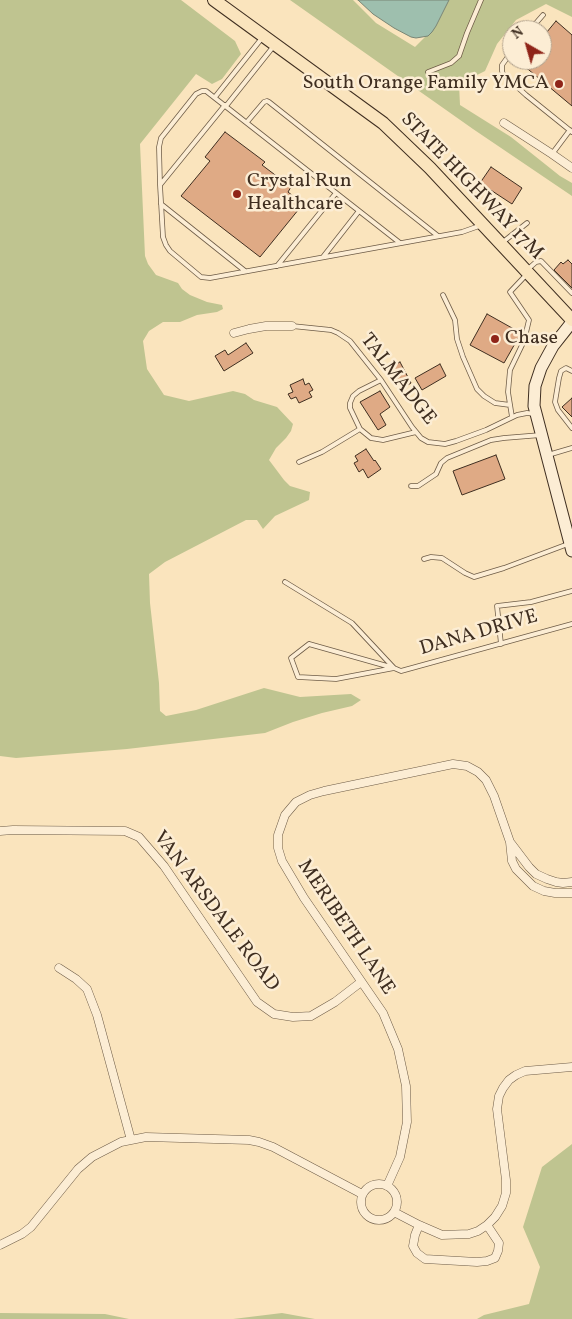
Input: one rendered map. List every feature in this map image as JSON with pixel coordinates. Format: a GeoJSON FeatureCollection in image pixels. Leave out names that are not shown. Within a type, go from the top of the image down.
{"type":"FeatureCollection","features":[{"type":"Feature","properties":{"kind":"main road","name":"STATE HIGHWAY 17M"},"geometry":{"type":"LineString","coordinates":[[214,0],[383,123],[430,168],[571,319]]}},
{"type":"Feature","properties":{"kind":"street"},"geometry":{"type":"LineString","coordinates":[[504,123],[572,168]]}},
{"type":"Feature","properties":{"kind":"street"},"geometry":{"type":"LineString","coordinates":[[571,319],[541,368],[535,386],[534,406],[571,545]]}},
{"type":"Feature","properties":{"kind":"street"},"geometry":{"type":"LineString","coordinates":[[234,333],[266,326],[292,326]]}},
{"type":"Feature","properties":{"kind":"street","name":"MERIBETH LANE"},"geometry":{"type":"LineString","coordinates":[[387,1186],[400,1157],[407,1122],[406,1086],[398,1049],[383,1013],[304,898],[282,861],[278,848],[278,835],[285,815],[296,802],[310,795],[453,764],[467,766],[478,772],[486,780],[494,796],[510,842],[512,861],[524,878],[533,886],[544,891],[572,893]]}},
{"type":"Feature","properties":{"kind":"street","name":"VAN ARSDALE ROAD"},"geometry":{"type":"LineString","coordinates":[[0,831],[125,831],[139,837],[164,866],[257,1002],[274,1014],[293,1017],[311,1016],[335,1002],[361,982]]}},
{"type":"Feature","properties":{"kind":"street","name":"MERIBETH LANE"},"geometry":{"type":"LineString","coordinates":[[510,842],[536,874],[547,880],[563,883],[572,882]]}},
{"type":"Feature","properties":{"kind":"street"},"geometry":{"type":"LineString","coordinates":[[59,968],[87,989],[97,1014],[130,1140]]}},
{"type":"Feature","properties":{"kind":"street"},"geometry":{"type":"LineString","coordinates":[[394,1212],[442,1235],[469,1234],[487,1225],[502,1206],[506,1193],[497,1109],[499,1096],[503,1088],[509,1080],[525,1071],[572,1067]]}},
{"type":"Feature","properties":{"kind":"street"},"geometry":{"type":"LineString","coordinates":[[0,1245],[22,1234],[31,1227],[78,1169],[92,1157],[121,1142],[146,1137],[259,1142],[273,1147],[362,1194]]}},
{"type":"Feature","properties":{"kind":"street"},"geometry":{"type":"LineString","coordinates":[[376,1184],[387,1186],[395,1194],[397,1206],[394,1212],[385,1219],[373,1219],[364,1212],[361,1206],[362,1194],[366,1189],[376,1184]]}},
{"type":"Feature","properties":{"kind":"street"},"geometry":{"type":"LineString","coordinates":[[419,1225],[413,1246],[417,1253],[425,1259],[477,1262],[495,1258],[498,1251],[499,1243],[487,1225]]}},
{"type":"Feature","properties":{"kind":"lane"},"geometry":{"type":"LineString","coordinates":[[428,72],[451,64],[459,56],[481,0]]}},
{"type":"Feature","properties":{"kind":"lane"},"geometry":{"type":"LineString","coordinates":[[539,20],[543,15]]}},
{"type":"Feature","properties":{"kind":"lane"},"geometry":{"type":"LineString","coordinates":[[215,97],[264,36]]}},
{"type":"Feature","properties":{"kind":"lane"},"geometry":{"type":"LineString","coordinates":[[160,185],[276,45]]}},
{"type":"Feature","properties":{"kind":"lane"},"geometry":{"type":"LineString","coordinates":[[502,70],[503,74],[526,95],[571,131],[552,154]]}},
{"type":"Feature","properties":{"kind":"lane"},"geometry":{"type":"LineString","coordinates":[[400,243],[206,91],[199,92],[161,138],[159,147],[160,185],[166,245],[170,251],[197,274],[206,278],[462,232],[483,224]]}},
{"type":"Feature","properties":{"kind":"lane"},"geometry":{"type":"LineString","coordinates":[[247,122],[264,102],[270,102],[438,236]]}},
{"type":"Feature","properties":{"kind":"lane"},"geometry":{"type":"LineString","coordinates":[[277,266],[336,192]]}},
{"type":"Feature","properties":{"kind":"lane"},"geometry":{"type":"LineString","coordinates":[[161,204],[245,271]]}},
{"type":"Feature","properties":{"kind":"lane"},"geometry":{"type":"LineString","coordinates":[[323,258],[359,211]]}},
{"type":"Feature","properties":{"kind":"lane"},"geometry":{"type":"LineString","coordinates":[[501,244],[527,223]]}},
{"type":"Feature","properties":{"kind":"lane"},"geometry":{"type":"LineString","coordinates":[[512,417],[508,392],[510,370],[524,340],[529,320],[510,292],[536,262],[541,261],[572,293]]}},
{"type":"Feature","properties":{"kind":"lane"},"geometry":{"type":"LineString","coordinates":[[443,295],[455,320],[457,339],[462,356],[477,389],[495,403],[510,405]]}},
{"type":"Feature","properties":{"kind":"lane","name":"TALMADGE"},"geometry":{"type":"LineString","coordinates":[[292,326],[331,330],[350,341],[381,380],[416,432],[428,442],[445,444],[486,430],[517,415],[535,414]]}},
{"type":"Feature","properties":{"kind":"lane"},"geometry":{"type":"LineString","coordinates":[[572,372],[566,368],[562,371],[555,402],[558,410],[572,428]]}},
{"type":"Feature","properties":{"kind":"lane"},"geometry":{"type":"LineString","coordinates":[[381,380],[359,391],[350,402],[350,408],[360,429],[371,438],[383,440],[416,432]]}},
{"type":"Feature","properties":{"kind":"lane"},"geometry":{"type":"LineString","coordinates":[[299,462],[322,452],[360,429]]}},
{"type":"Feature","properties":{"kind":"lane"},"geometry":{"type":"LineString","coordinates":[[411,486],[418,486],[436,474],[441,463],[446,458],[491,440],[541,435]]}},
{"type":"Feature","properties":{"kind":"lane"},"geometry":{"type":"LineString","coordinates":[[546,456],[572,448]]}},
{"type":"Feature","properties":{"kind":"lane"},"geometry":{"type":"LineString","coordinates":[[424,559],[431,557],[442,558],[474,577],[571,545]]}},
{"type":"Feature","properties":{"kind":"lane"},"geometry":{"type":"LineString","coordinates":[[285,582],[352,622],[394,668]]}},
{"type":"Feature","properties":{"kind":"lane"},"geometry":{"type":"LineString","coordinates":[[501,644],[497,606],[531,602],[572,591]]}},
{"type":"Feature","properties":{"kind":"lane","name":"DANA DRIVE"},"geometry":{"type":"LineString","coordinates":[[394,668],[401,672],[572,624]]}},
{"type":"Feature","properties":{"kind":"lane"},"geometry":{"type":"LineString","coordinates":[[309,644],[394,668],[336,678],[298,677],[291,658],[309,644]]}},
{"type":"Feature","properties":{"kind":"green space"},"geometry":{"type":"Polygon","coordinates":[[[0,0],[181,0],[235,41],[241,54],[222,79],[212,84],[196,74],[140,144],[145,256],[148,264],[156,275],[178,283],[190,295],[207,302],[222,305],[223,309],[217,312],[197,315],[180,322],[163,322],[149,331],[143,341],[147,369],[164,395],[189,401],[233,391],[277,407],[293,424],[291,431],[276,448],[269,460],[290,486],[310,492],[309,500],[275,516],[263,529],[257,520],[246,520],[165,562],[149,574],[160,711],[166,716],[196,710],[264,688],[300,697],[351,694],[361,700],[352,706],[293,722],[265,733],[127,749],[16,758],[0,756],[0,0]]]}},
{"type":"Feature","properties":{"kind":"green space"},"geometry":{"type":"Polygon","coordinates":[[[290,0],[353,0],[376,23],[415,47],[436,26],[449,0],[572,0],[572,17],[546,4],[516,20],[502,20],[502,38],[497,44],[485,71],[459,84],[460,105],[511,137],[560,176],[572,183],[572,196],[290,0]]]}},
{"type":"Feature","properties":{"kind":"green space"},"geometry":{"type":"Polygon","coordinates":[[[572,1144],[572,1319],[477,1319],[484,1315],[529,1304],[540,1267],[523,1227],[542,1167],[572,1144]]]}},
{"type":"Feature","properties":{"kind":"green space"},"geometry":{"type":"Polygon","coordinates":[[[0,1313],[105,1314],[129,1319],[0,1319],[0,1313]]]}},
{"type":"Feature","properties":{"kind":"green space"},"geometry":{"type":"Polygon","coordinates":[[[282,1313],[315,1319],[233,1319],[282,1313]]]}},
{"type":"Feature","properties":{"kind":"shaded area"},"geometry":{"type":"Polygon","coordinates":[[[358,0],[449,0],[432,32],[428,36],[416,38],[394,28],[373,14],[358,0]]]}},
{"type":"Feature","properties":{"kind":"building","name":"South Orange Family YMCA"},"geometry":{"type":"Polygon","coordinates":[[[556,21],[572,35],[572,106],[529,70],[552,70],[552,26],[556,21]]]}},
{"type":"Feature","properties":{"kind":"building","name":"Crystal Run Healthcare"},"geometry":{"type":"Polygon","coordinates":[[[225,132],[265,162],[262,165],[291,187],[288,192],[303,204],[260,257],[181,196],[210,161],[205,157],[225,132]]]}},
{"type":"Feature","properties":{"kind":"building"},"geometry":{"type":"Polygon","coordinates":[[[491,167],[522,188],[512,204],[480,183],[491,167]]]}},
{"type":"Feature","properties":{"kind":"building"},"geometry":{"type":"Polygon","coordinates":[[[568,260],[572,264],[572,288],[554,270],[561,262],[563,264],[568,260]]]}},
{"type":"Feature","properties":{"kind":"building","name":"Chase"},"geometry":{"type":"Polygon","coordinates":[[[487,314],[521,333],[504,363],[470,345],[487,314]]]}},
{"type":"Feature","properties":{"kind":"building"},"geometry":{"type":"Polygon","coordinates":[[[246,343],[253,353],[224,371],[215,356],[225,350],[228,355],[246,343]]]}},
{"type":"Feature","properties":{"kind":"building"},"geometry":{"type":"Polygon","coordinates":[[[400,362],[411,383],[403,388],[391,367],[400,362]]]}},
{"type":"Feature","properties":{"kind":"building"},"geometry":{"type":"Polygon","coordinates":[[[440,364],[446,376],[422,390],[415,378],[440,364]]]}},
{"type":"Feature","properties":{"kind":"building"},"geometry":{"type":"Polygon","coordinates":[[[303,379],[305,385],[309,383],[313,390],[309,392],[312,397],[299,403],[296,397],[291,399],[288,394],[293,392],[290,385],[303,379]]]}},
{"type":"Feature","properties":{"kind":"building"},"geometry":{"type":"Polygon","coordinates":[[[380,391],[390,407],[380,414],[386,425],[378,430],[360,402],[380,391]]]}},
{"type":"Feature","properties":{"kind":"building"},"geometry":{"type":"Polygon","coordinates":[[[572,398],[572,417],[562,407],[572,398]]]}},
{"type":"Feature","properties":{"kind":"building"},"geometry":{"type":"Polygon","coordinates":[[[366,449],[381,469],[368,478],[363,469],[359,472],[354,463],[358,461],[355,456],[366,449]]]}},
{"type":"Feature","properties":{"kind":"building"},"geometry":{"type":"Polygon","coordinates":[[[496,455],[505,479],[462,495],[453,471],[496,455]]]}},
{"type":"Feature","properties":{"kind":"place","name":"South Orange Family YMCA"},"geometry":{"type":"Point","coordinates":[559,84]}},
{"type":"Feature","properties":{"kind":"place","name":"Crystal Run Healthcare"},"geometry":{"type":"Point","coordinates":[237,194]}},
{"type":"Feature","properties":{"kind":"place","name":"Chase"},"geometry":{"type":"Point","coordinates":[495,339]}}]}
